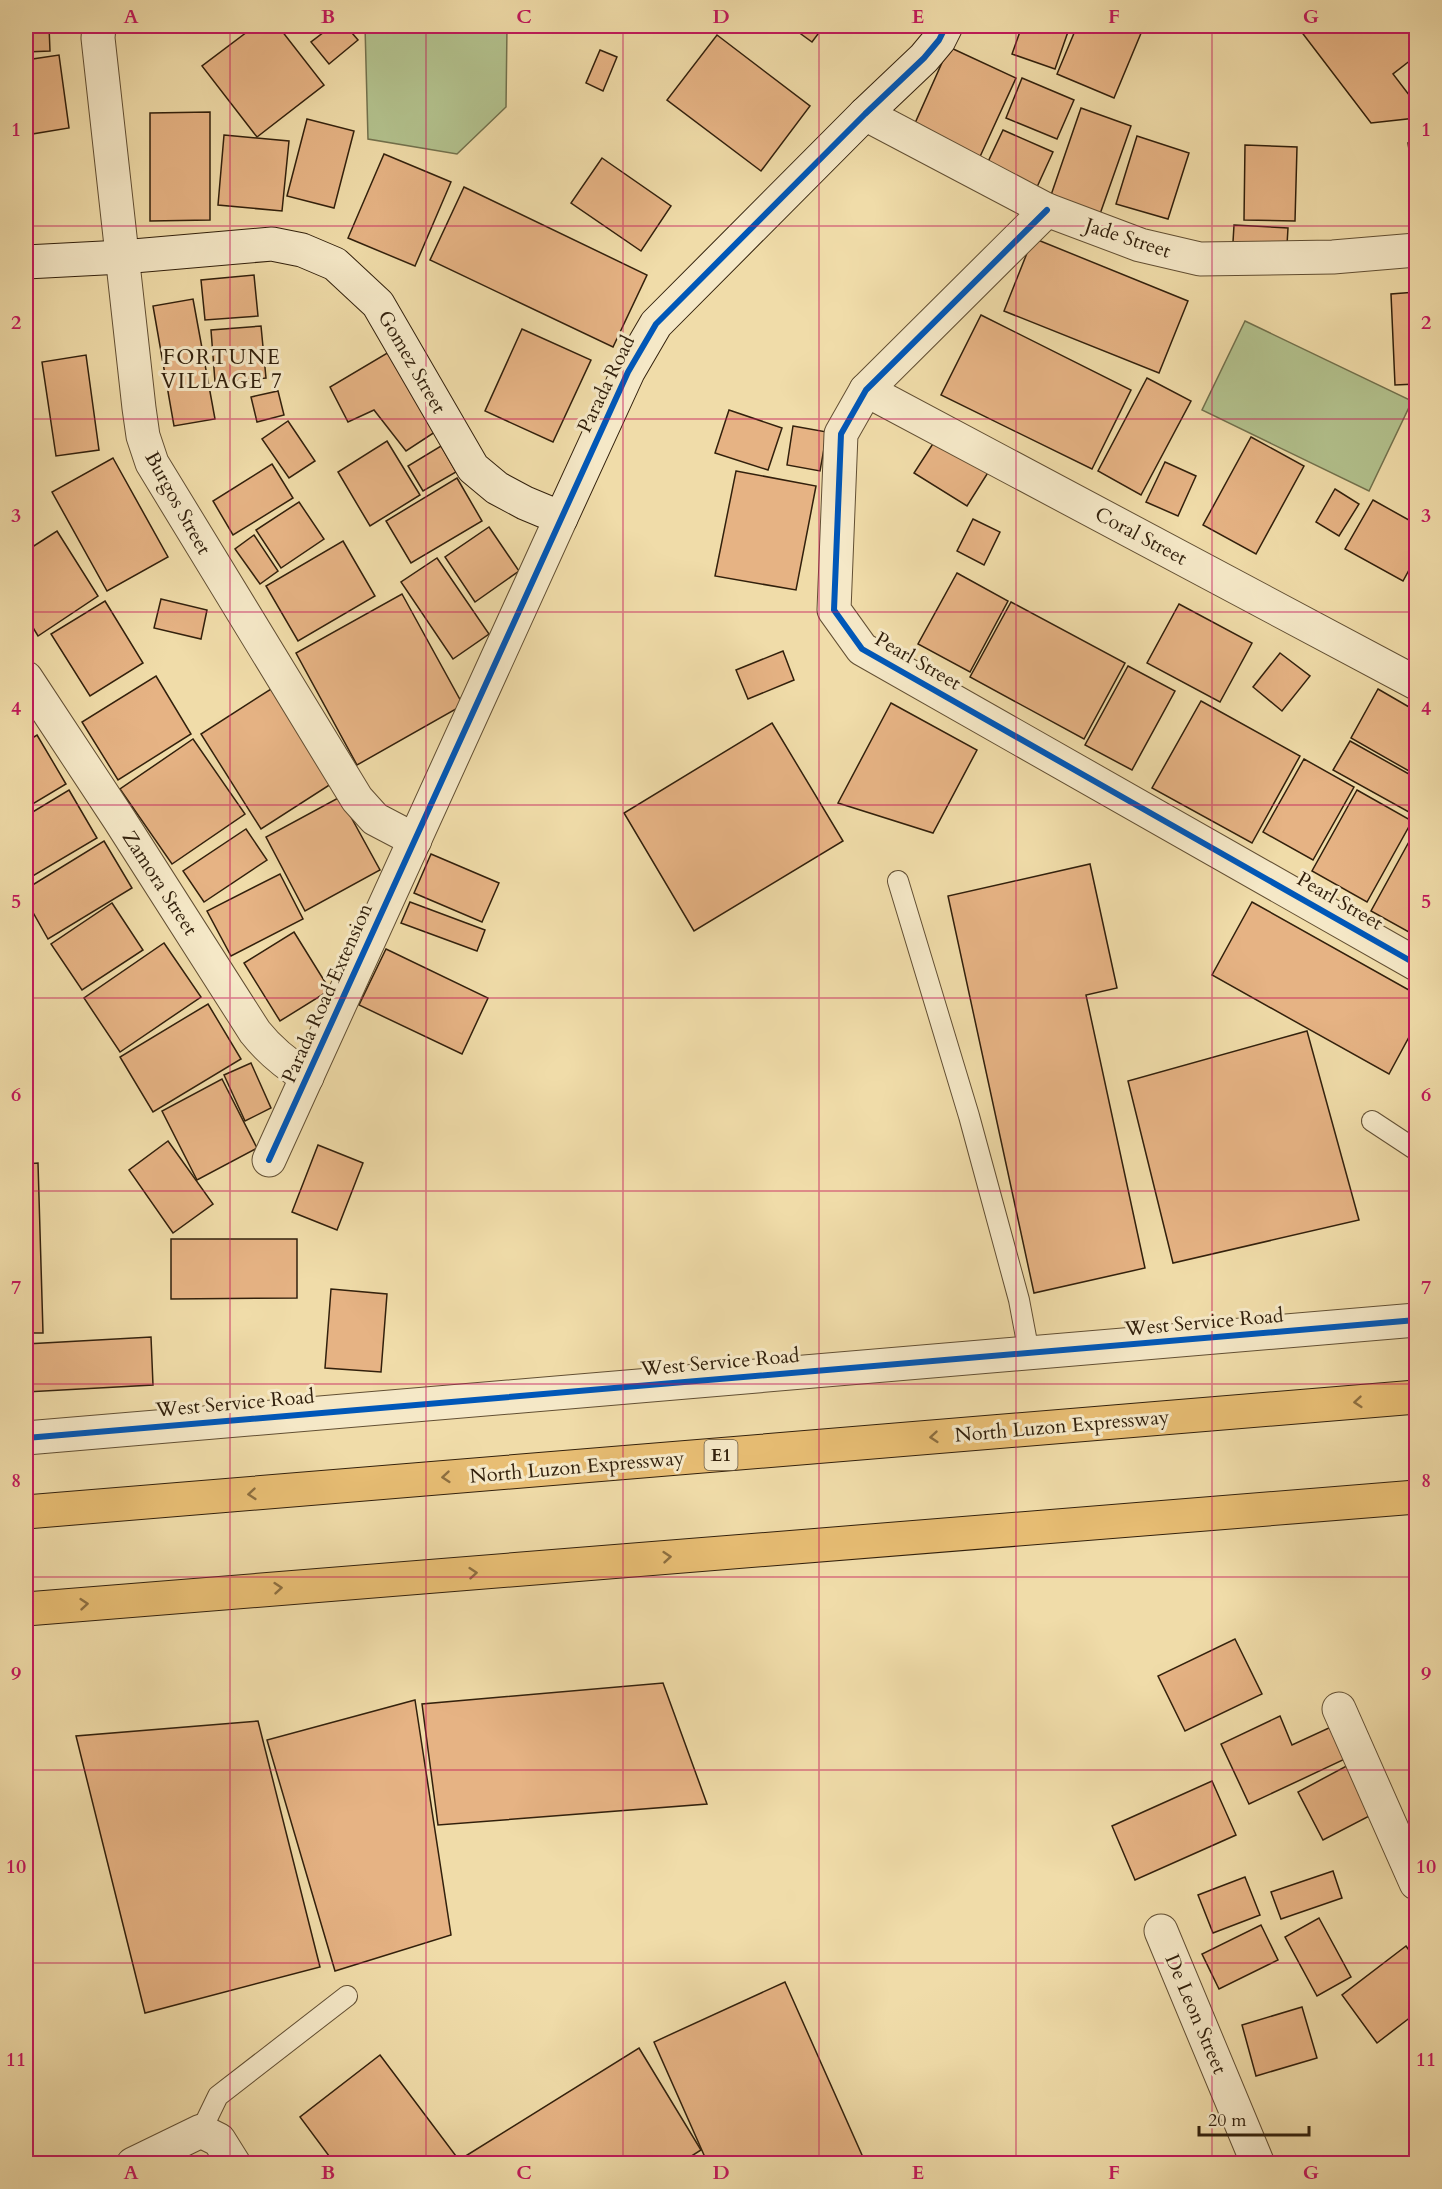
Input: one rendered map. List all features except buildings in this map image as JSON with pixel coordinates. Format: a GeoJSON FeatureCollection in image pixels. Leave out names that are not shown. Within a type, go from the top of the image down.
{"type":"FeatureCollection","features":[{"type":"Feature","properties":{"kind":"highway","name":"North Luzon Expressway"},"geometry":{"type":"LineString","coordinates":[[26,1512],[1416,1397]]}},
{"type":"Feature","properties":{"kind":"highway"},"geometry":{"type":"LineString","coordinates":[[26,1609],[1416,1497]]}},
{"type":"Feature","properties":{"kind":"street","name":"Burgos Street"},"geometry":{"type":"LineString","coordinates":[[99,26],[98,38],[140,418],[152,463],[357,799],[375,819],[415,840]]}},
{"type":"Feature","properties":{"kind":"street","name":"Parada Road"},"geometry":{"type":"LineString","coordinates":[[415,840],[628,372],[656,324],[865,114],[924,58],[939,40],[946,26]]}},
{"type":"Feature","properties":{"kind":"street","name":"Jade Street"},"geometry":{"type":"LineString","coordinates":[[865,114],[1047,210],[1140,245],[1200,259],[1333,257],[1416,250]]}},
{"type":"Feature","properties":{"kind":"street","name":"Pearl Street"},"geometry":{"type":"LineString","coordinates":[[1047,210],[866,390],[841,434],[834,610],[862,649],[1416,964]]}},
{"type":"Feature","properties":{"kind":"street","name":"Gomez Street"},"geometry":{"type":"LineString","coordinates":[[26,262],[122,257],[272,244],[302,250],[335,264],[378,304],[473,468],[497,488],[561,518]]}},
{"type":"Feature","properties":{"kind":"street","name":"Coral Street"},"geometry":{"type":"LineString","coordinates":[[866,390],[1416,683]]}},
{"type":"Feature","properties":{"kind":"street","name":"Zamora Street"},"geometry":{"type":"LineString","coordinates":[[26,678],[255,1032],[270,1051],[307,1077]]}},
{"type":"Feature","properties":{"kind":"street","name":"Parada Road Extension"},"geometry":{"type":"LineString","coordinates":[[269,1160],[415,840]]}},
{"type":"Feature","properties":{"kind":"street","name":"West Service Road"},"geometry":{"type":"LineString","coordinates":[[26,1438],[1416,1320]]}},
{"type":"Feature","properties":{"kind":"street"},"geometry":{"type":"LineString","coordinates":[[1339,1709],[1416,1883]]}},
{"type":"Feature","properties":{"kind":"street","name":"De Leon Street"},"geometry":{"type":"LineString","coordinates":[[1161,1931],[1258,2163]]}},
{"type":"Feature","properties":{"kind":"street"},"geometry":{"type":"LineString","coordinates":[[133,2163],[201,2131],[219,2140],[234,2163]]}},
{"type":"Feature","properties":{"kind":"lane"},"geometry":{"type":"LineString","coordinates":[[898,881],[969,1116],[1019,1300],[1029,1353]]}},
{"type":"Feature","properties":{"kind":"lane"},"geometry":{"type":"LineString","coordinates":[[1372,1121],[1416,1150]]}},
{"type":"Feature","properties":{"kind":"lane"},"geometry":{"type":"LineString","coordinates":[[201,2131],[218,2096],[347,1996]]}},
{"type":"Feature","properties":{"kind":"green space"},"geometry":{"type":"Polygon","coordinates":[[[365,26],[507,26],[506,107],[457,154],[368,139],[365,26]]]}},
{"type":"Feature","properties":{"kind":"green space"},"geometry":{"type":"Polygon","coordinates":[[[1245,321],[1412,401],[1369,491],[1202,410],[1245,321]]]}},
{"type":"Feature","properties":{"kind":"cycle path"},"geometry":{"type":"LineString","coordinates":[[269,1160],[628,372],[656,324],[865,114],[924,58],[939,40],[946,26]]}},
{"type":"Feature","properties":{"kind":"cycle path"},"geometry":{"type":"LineString","coordinates":[[1047,210],[866,390],[841,434],[834,610],[862,649],[1416,964]]}},
{"type":"Feature","properties":{"kind":"cycle path"},"geometry":{"type":"LineString","coordinates":[[26,1438],[1416,1320]]}},
{"type":"Feature","properties":{"kind":"district","name":"FORTUNE VILLAGE 7"},"geometry":{"type":"Point","coordinates":[222,369]}}]}
